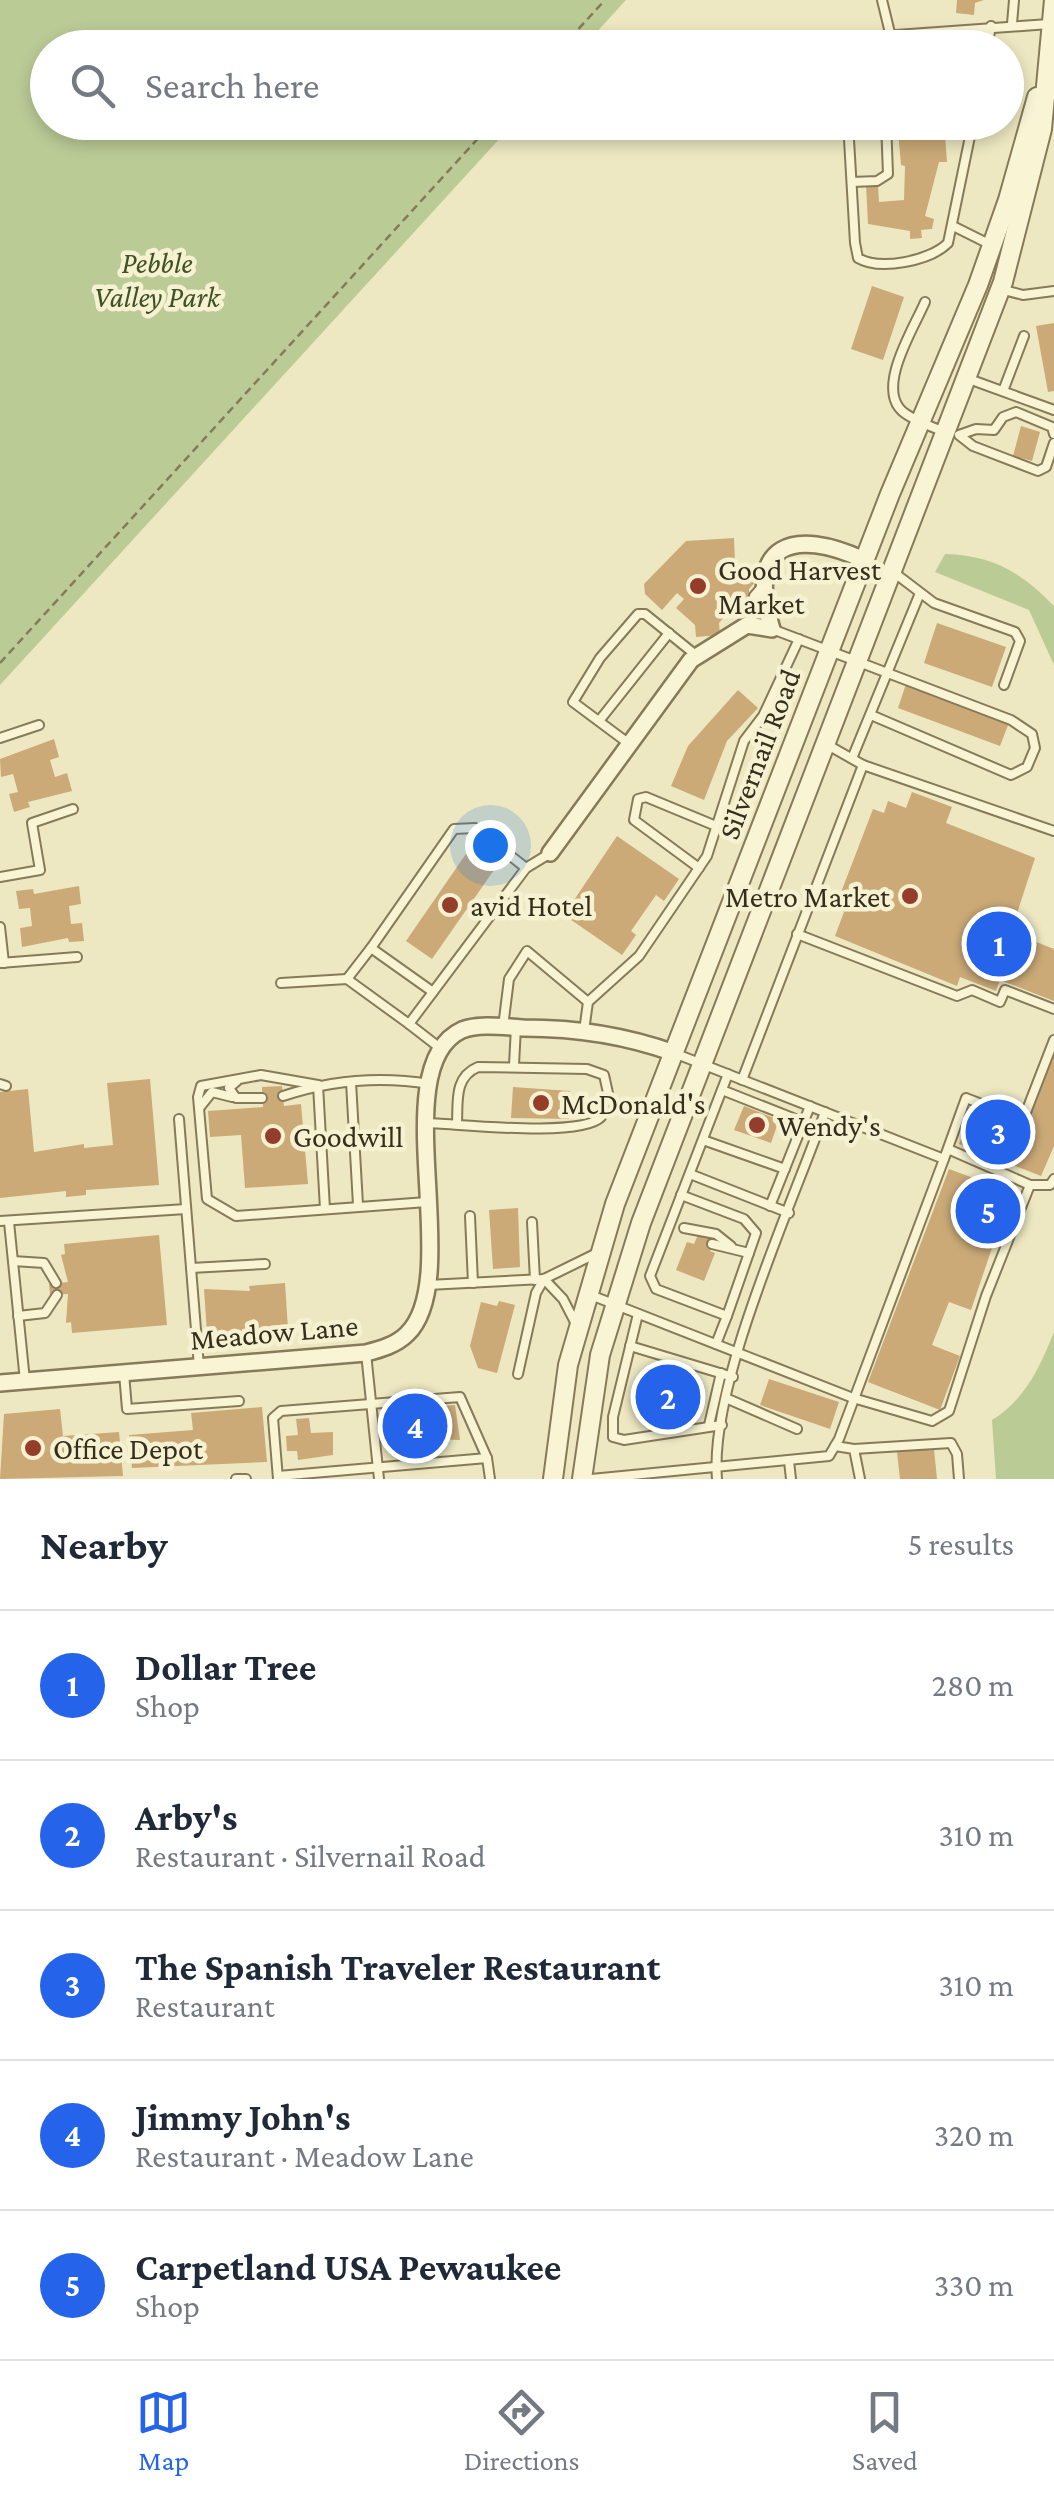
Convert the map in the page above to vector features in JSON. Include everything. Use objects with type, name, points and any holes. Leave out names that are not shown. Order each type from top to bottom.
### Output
[{"type":"street","name":"Silvernail Road","points":[[582,1479],[592,1397],[614,1304],[857,662],[952,434],[967,378],[1011,256],[1042,129],[1054,0]]},
{"type":"street","name":"Silvernail Road","points":[[1024,138],[1048,58]]},
{"type":"street","name":"Silvernail Road","points":[[553,1479],[560,1407],[600,1251],[828,652],[992,245],[1023,140]]},
{"type":"street","points":[[550,852],[697,656],[733,632],[752,626],[772,629],[761,588],[773,554],[806,541],[864,560]]},
{"type":"street","points":[[440,1048],[461,1031],[509,1028],[584,1031],[626,1038],[674,1053]]},
{"type":"street","name":"Meadow Lane","points":[[0,1383],[366,1353],[408,1333],[426,1303],[427,1122],[430,1084],[440,1048]]},
{"type":"lane","points":[[882,0],[890,30]]},
{"type":"lane","points":[[1012,24],[1014,0]]},
{"type":"lane","points":[[924,30],[1053,24]]},
{"type":"lane","points":[[990,30],[991,26]]},
{"type":"lane","points":[[849,140],[855,242],[858,258],[867,263],[938,254],[955,227],[971,140]]},
{"type":"lane","points":[[852,182],[877,182],[888,174],[887,140]]},
{"type":"lane","points":[[955,227],[1011,256]]},
{"type":"lane","points":[[1000,289],[1022,295],[1054,290]]},
{"type":"lane","points":[[925,302],[892,383],[894,400],[903,412],[973,446],[1038,471],[1046,467],[1054,443]]},
{"type":"lane","points":[[1004,391],[1024,336]]},
{"type":"lane","points":[[967,378],[1054,410]]},
{"type":"lane","points":[[952,434],[976,428],[994,430],[1003,417],[1016,412],[1052,426],[1054,434]]},
{"type":"lane","points":[[892,572],[934,603],[1015,632],[1020,641],[1004,685]]},
{"type":"lane","points":[[752,626],[754,596],[761,588]]},
{"type":"lane","points":[[854,756],[920,593]]},
{"type":"lane","points":[[628,743],[573,702],[600,658],[638,614],[646,614],[697,656]]},
{"type":"lane","points":[[772,629],[1027,730],[1036,742],[1028,766],[1010,774],[871,715]]},
{"type":"lane","points":[[599,721],[668,633]]},
{"type":"lane","points":[[584,1031],[588,1002],[639,956],[699,868],[744,741],[763,716],[799,639]]},
{"type":"lane","points":[[0,738],[38,725]]},
{"type":"lane","points":[[826,744],[854,756],[863,765],[1054,831]]},
{"type":"lane","points":[[742,1080],[863,765]]},
{"type":"lane","points":[[699,868],[642,830],[634,820],[634,809],[638,800],[646,797],[716,826]]},
{"type":"lane","points":[[0,877],[40,870],[32,824],[73,809]]},
{"type":"lane","points":[[347,978],[454,829],[475,828],[526,868]]},
{"type":"lane","points":[[409,1024],[526,868],[550,852]]},
{"type":"lane","points":[[0,927],[2,963],[76,957]]},
{"type":"lane","points":[[796,934],[958,996],[972,990],[1000,1002],[1005,990],[1054,1009]]},
{"type":"lane","points":[[371,948],[433,992]]},
{"type":"lane","points":[[514,1065],[509,979],[527,951],[588,1002]]},
{"type":"lane","points":[[280,983],[347,978],[440,1048]]},
{"type":"lane","points":[[591,1479],[684,1475],[716,1468],[825,1458],[835,1446],[966,1098],[1023,1120],[1054,1040]]},
{"type":"lane","points":[[674,1053],[1030,1185],[1050,1185],[1054,1179]]},
{"type":"lane","points":[[427,1122],[457,1124],[576,1128],[595,1123],[608,1093],[599,1072],[491,1064],[464,1074],[458,1088],[457,1124]]},
{"type":"lane","points":[[727,1316],[650,1283],[728,1074]]},
{"type":"lane","points":[[318,1084],[286,1077],[243,1078],[201,1086],[199,1108],[207,1199],[214,1207],[236,1216],[428,1202]]},
{"type":"lane","points":[[236,1098],[229,1088],[243,1078]]},
{"type":"lane","points":[[283,1096],[318,1084],[394,1078],[430,1084]]},
{"type":"lane","points":[[352,1082],[358,1205]]},
{"type":"lane","points":[[318,1084],[325,1209]]},
{"type":"lane","points":[[722,1090],[803,1122]]},
{"type":"lane","points":[[199,1108],[212,1092],[236,1098],[262,1098]]},
{"type":"lane","points":[[770,1206],[810,1106]]},
{"type":"lane","points":[[717,1479],[722,1425],[738,1352],[826,1112]]},
{"type":"lane","points":[[179,1120],[198,1366]]},
{"type":"lane","points":[[703,1140],[785,1169]]},
{"type":"lane","points":[[690,1174],[789,1213]]},
{"type":"lane","points":[[588,1294],[853,1398],[932,1421],[949,1411],[986,1296],[1030,1185]]},
{"type":"lane","points":[[681,1196],[754,1226],[756,1232],[716,1344]]},
{"type":"lane","points":[[25,1381],[4,1222],[186,1209]]},
{"type":"lane","points":[[470,1216],[473,1282]]},
{"type":"lane","points":[[518,1374],[540,1280],[532,1222]]},
{"type":"lane","points":[[670,1223],[716,1234],[731,1246]]},
{"type":"lane","points":[[684,1228],[696,1238]]},
{"type":"lane","points":[[712,1244],[749,1253]]},
{"type":"lane","points":[[428,1284],[540,1280],[600,1251]]},
{"type":"lane","points":[[12,1261],[44,1263],[56,1283]]},
{"type":"lane","points":[[191,1268],[265,1264]]},
{"type":"lane","points":[[540,1280],[563,1299],[578,1327]]},
{"type":"lane","points":[[18,1316],[45,1313],[57,1295]]},
{"type":"lane","points":[[638,1314],[613,1417],[614,1437],[624,1440],[722,1425]]},
{"type":"lane","points":[[630,1346],[733,1377]]},
{"type":"lane","points":[[366,1353],[378,1479]]},
{"type":"lane","points":[[124,1373],[127,1409],[239,1401]]},
{"type":"lane","points":[[709,1425],[721,1373]]},
{"type":"lane","points":[[487,1458],[278,1478],[274,1415],[290,1409],[460,1398],[487,1458],[490,1479]]},
{"type":"lane","points":[[728,1399],[797,1429]]},
{"type":"lane","points":[[835,1446],[854,1449],[951,1444],[957,1454],[960,1479]]},
{"type":"lane","points":[[854,1449],[860,1479]]},
{"type":"lane","points":[[789,1461],[790,1479]]},
{"type":"lane","points":[[236,1479],[246,1479]]},
{"type":"path","points":[[578,30],[605,0]]},
{"type":"path","points":[[0,663],[476,140]]},
{"type":"green space","name":"Pebble Valley Park","points":[[0,0],[626,0],[599,30],[30,30],[30,140],[498,140],[0,685]]},
{"type":"green space","points":[[945,554],[977,558],[1005,568],[1054,606],[1054,665],[1029,610],[935,572]]},
{"type":"green space","points":[[1054,1332],[1054,1479],[996,1479],[992,1420],[1022,1393]]},
{"type":"building","points":[[957,0],[984,0],[975,3],[974,15],[956,13]]},
{"type":"building","points":[[899,140],[945,140],[947,162],[939,162],[925,216],[934,219],[932,229],[921,230],[922,238],[910,239],[910,231],[868,224],[866,185],[878,185],[879,202],[904,200],[905,166],[901,165]]},
{"type":"building","points":[[872,286],[904,297],[883,360],[851,349]]},
{"type":"building","points":[[1054,323],[1054,391],[1048,392],[1036,326]]},
{"type":"building","points":[[1021,426],[1040,432],[1032,461],[1013,456]]},
{"type":"building","name":"Good Harvest Market","points":[[734,538],[735,562],[756,581],[749,589],[750,606],[733,607],[719,623],[720,635],[696,637],[695,625],[676,608],[684,599],[677,593],[662,610],[645,594],[644,584],[686,541]]},
{"type":"building","points":[[937,623],[1006,647],[992,687],[924,663]]},
{"type":"building","points":[[907,681],[1010,720],[1000,746],[898,708]]},
{"type":"building","points":[[738,690],[758,708],[727,741],[704,800],[671,786],[688,746]]},
{"type":"building","points":[[54,739],[59,757],[50,760],[55,777],[67,773],[72,791],[28,802],[30,807],[14,812],[9,794],[18,792],[13,774],[1,777],[0,759]]},
{"type":"building","points":[[912,792],[952,807],[946,823],[1035,858],[1011,932],[1054,949],[1054,1001],[1000,980],[996,991],[960,977],[957,986],[835,936],[844,912],[835,908],[873,809],[884,813],[888,801],[906,808]]},
{"type":"building","points":[[617,836],[679,879],[664,901],[656,895],[631,931],[636,935],[622,955],[564,915]]},
{"type":"building","name":"avid Hotel","points":[[468,851],[494,870],[432,959],[406,941]]},
{"type":"building","points":[[79,886],[81,904],[69,906],[71,924],[82,923],[84,941],[69,942],[68,938],[22,947],[20,928],[32,926],[30,908],[19,909],[16,891],[33,889],[34,894]]},
{"type":"building","points":[[1054,1054],[1054,1146],[1041,1176],[959,1144],[972,1110],[1024,1130]]},
{"type":"building","points":[[150,1079],[159,1185],[86,1190],[86,1195],[66,1197],[66,1191],[0,1198],[0,1092],[28,1089],[34,1152],[84,1144],[84,1148],[113,1145],[107,1083]]},
{"type":"building","name":"Goodwill","points":[[282,1086],[284,1106],[301,1104],[308,1184],[245,1188],[241,1135],[210,1137],[208,1111],[263,1107],[262,1087]]},
{"type":"building","name":"McDonald's","points":[[513,1087],[570,1091],[569,1119],[511,1118]]},
{"type":"building","name":"Wendy's","points":[[744,1106],[779,1120],[771,1143],[734,1130]]},
{"type":"building","points":[[949,1169],[1011,1192],[971,1310],[949,1302],[932,1345],[960,1356],[940,1410],[868,1382]]},
{"type":"building","points":[[518,1208],[520,1267],[493,1269],[489,1210]]},
{"type":"building","points":[[700,1230],[715,1237],[710,1251],[715,1253],[704,1281],[676,1270],[687,1242],[694,1244]]},
{"type":"building","points":[[159,1235],[167,1325],[72,1333],[71,1322],[66,1323],[68,1294],[50,1295],[49,1284],[68,1282],[61,1255],[65,1254],[64,1244]]},
{"type":"building","points":[[285,1283],[288,1329],[207,1333],[204,1289],[250,1291],[249,1286]]},
{"type":"building","points":[[499,1301],[515,1305],[497,1373],[478,1368],[470,1346],[481,1302],[497,1306]]},
{"type":"building","points":[[671,1377],[679,1379],[678,1388],[698,1392],[693,1413],[638,1402],[642,1379],[669,1385]]},
{"type":"building","points":[[769,1379],[839,1402],[830,1429],[760,1405]]},
{"type":"building","points":[[455,1405],[460,1440],[431,1439],[419,1445],[408,1439],[405,1446],[391,1448],[387,1430],[394,1410]]},
{"type":"building","points":[[262,1407],[267,1462],[132,1468],[129,1435],[193,1430],[191,1413]]},
{"type":"building","points":[[60,1409],[63,1436],[119,1432],[123,1476],[0,1479],[4,1414]]},
{"type":"building","points":[[309,1418],[311,1433],[333,1432],[333,1455],[298,1460],[297,1451],[287,1451],[286,1436],[298,1435],[296,1419]]},
{"type":"building","points":[[934,1449],[937,1479],[900,1479],[897,1452]]},
{"type":"place","name":"Good Harvest Market","points":[[698,586]]},
{"type":"place","name":"Metro Market","points":[[910,896]]},
{"type":"place","name":"avid Hotel","points":[[450,905]]},
{"type":"place","name":"Dollar Tree","points":[[999,944]]},
{"type":"place","name":"McDonald's","points":[[541,1103]]},
{"type":"place","name":"Wendy's","points":[[757,1125]]},
{"type":"place","name":"The Spanish Traveler Restaurant","points":[[998,1132]]},
{"type":"place","name":"Goodwill","points":[[273,1136]]},
{"type":"place","name":"Carpetland USA Pewaukee","points":[[988,1211]]},
{"type":"place","name":"Arby's","points":[[668,1397]]},
{"type":"place","name":"Jimmy John's","points":[[415,1426]]},
{"type":"place","name":"Office Depot","points":[[33,1448]]}]
